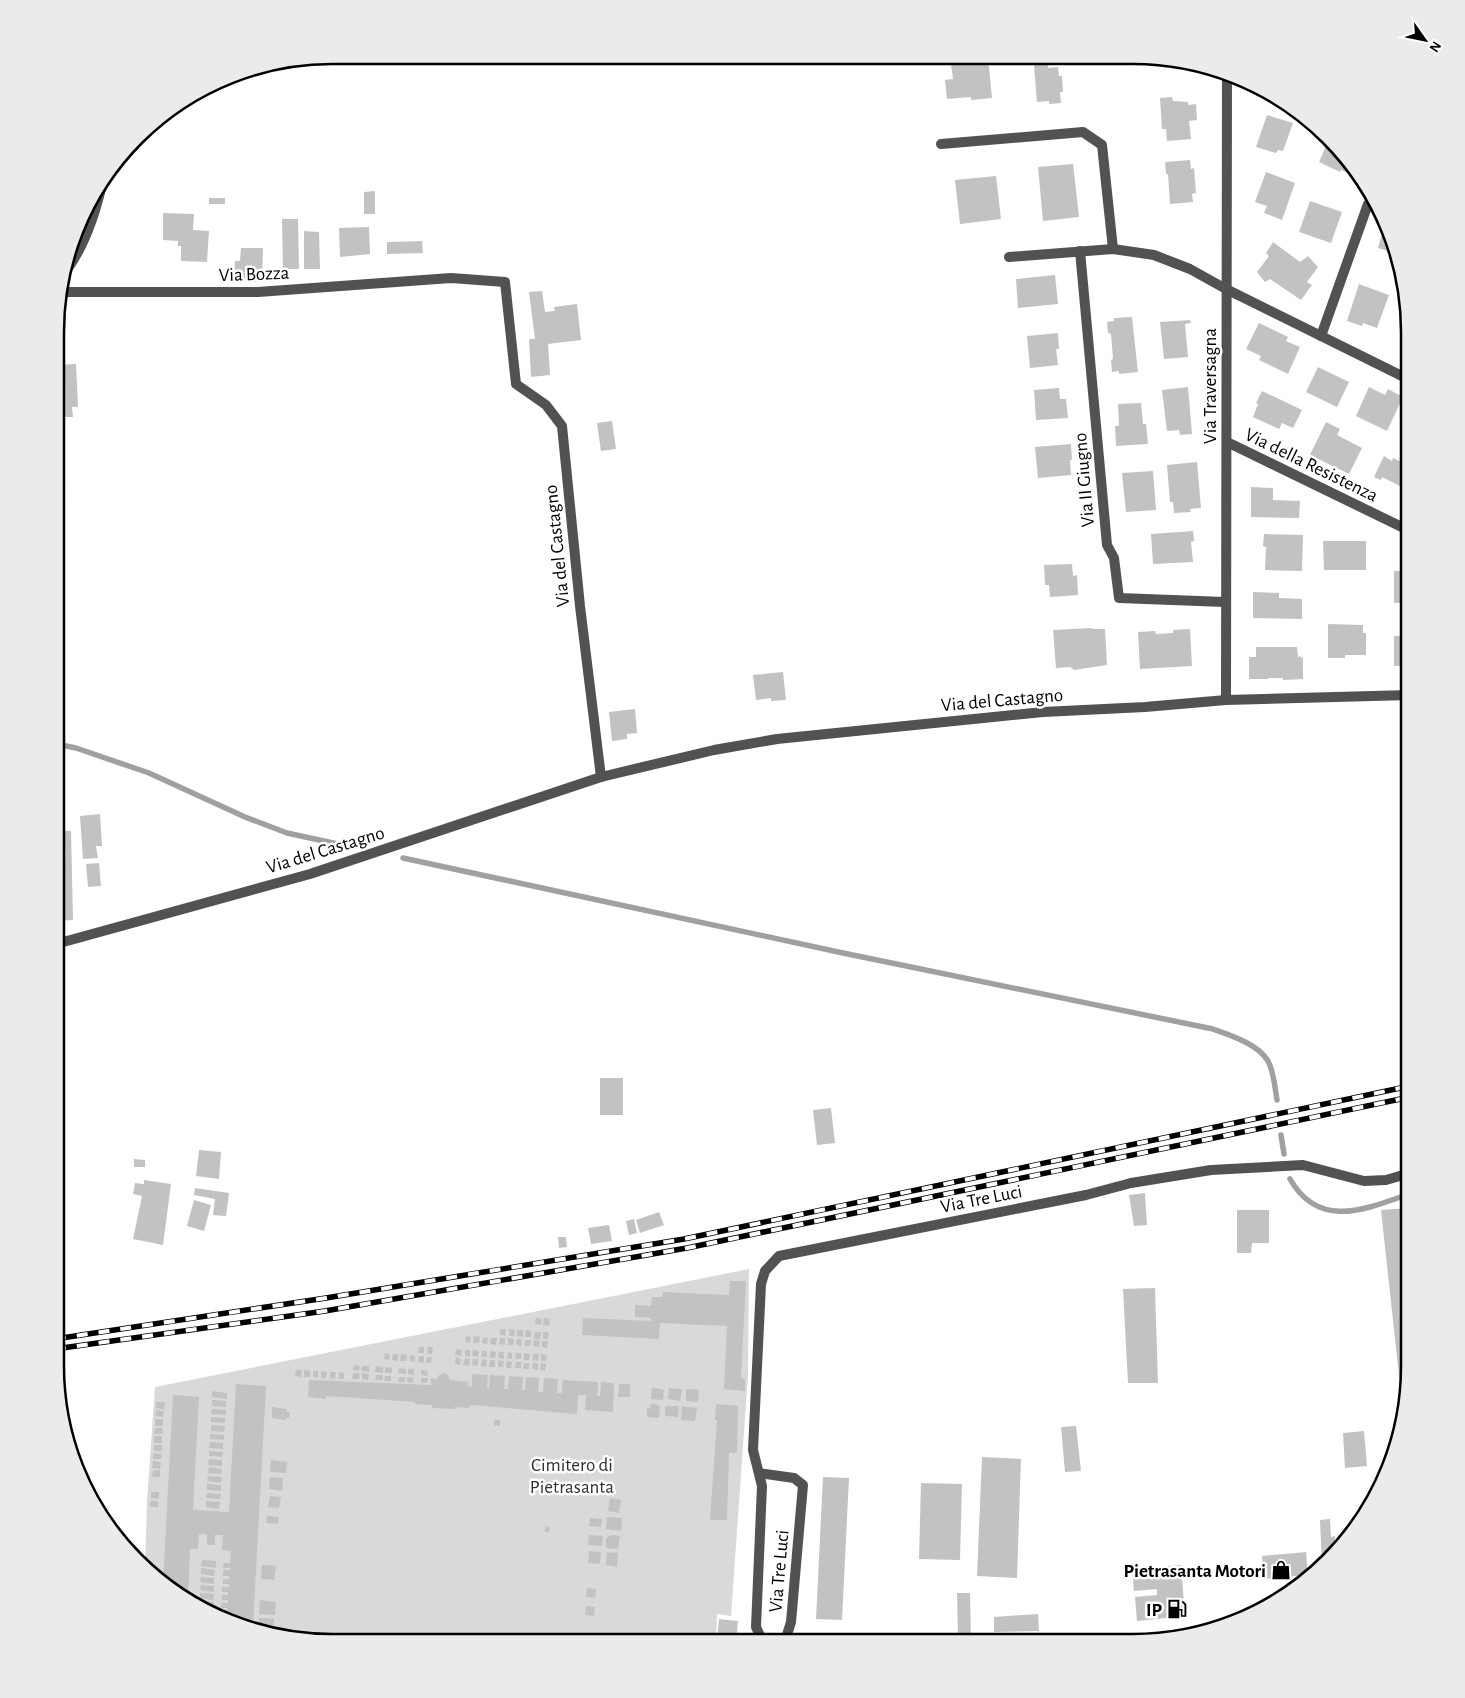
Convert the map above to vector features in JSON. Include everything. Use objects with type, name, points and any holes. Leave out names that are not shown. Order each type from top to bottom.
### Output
[{"type":"street","name":"Via Traversagna","points":[[1226,700],[1227,81]]},
{"type":"street","points":[[942,144],[1083,132],[1102,145],[1113,249]]},
{"type":"street","points":[[75,256],[93,219],[98,201]]},
{"type":"street","points":[[1321,336],[1368,204]]},
{"type":"street","points":[[1010,257],[1113,249],[1154,255],[1171,261],[1401,376]]},
{"type":"street","name":"Via II Giugno","points":[[1080,251],[1106,545],[1114,558],[1119,598],[1225,602]]},
{"type":"street","name":"Via Bozza","points":[[67,292],[258,292],[451,278],[505,282],[516,384],[546,405]]},
{"type":"street","name":"Via del Castagno","points":[[546,405],[562,426],[579,596],[601,777]]},
{"type":"street","name":"Via della Resistenza","points":[[1227,442],[1401,527]]},
{"type":"street","name":"Via del Castagno","points":[[64,942],[310,874],[601,777],[714,750],[777,739],[1043,712],[1145,707],[1226,700],[1401,695]]},
{"type":"street","name":"Via Tre Luci","points":[[759,1634],[756,1626],[762,1486],[754,1450],[761,1284],[765,1271],[779,1256],[1086,1195],[1131,1183],[1211,1170],[1303,1165],[1364,1181],[1386,1180],[1401,1176]]},
{"type":"street","name":"Via Tre Luci","points":[[759,1473],[794,1478],[803,1484],[792,1622],[788,1634]]},
{"type":"green space","name":"Cimitero di Pietrasanta","points":[[749,1269],[748,1375],[731,1616],[717,1614],[716,1634],[314,1634],[262,1625],[229,1614],[183,1589],[168,1579],[145,1559],[147,1502],[155,1387]]},
{"type":"building","points":[[951,64],[989,64],[992,98],[971,100],[971,97],[947,99],[945,80],[953,79]]},
{"type":"building","points":[[1048,64],[1048,68],[1058,67],[1059,76],[1062,76],[1063,92],[1060,92],[1061,103],[1037,102],[1034,65]]},
{"type":"building","points":[[1172,97],[1173,101],[1188,102],[1188,105],[1196,104],[1197,120],[1189,121],[1191,139],[1167,141],[1166,129],[1162,129],[1160,98]]},
{"type":"building","points":[[1267,115],[1293,123],[1283,151],[1278,150],[1276,153],[1256,147]]},
{"type":"building","points":[[1326,145],[1349,173],[1341,170],[1340,172],[1319,162]]},
{"type":"building","points":[[1190,160],[1191,169],[1194,168],[1196,193],[1192,194],[1193,202],[1170,204],[1168,174],[1166,174],[1165,162]]},
{"type":"building","points":[[1073,164],[1079,217],[1043,221],[1038,167]]},
{"type":"building","points":[[1266,172],[1295,183],[1282,220],[1264,213],[1267,206],[1255,202]]},
{"type":"building","points":[[996,176],[1001,219],[960,224],[955,180]]},
{"type":"building","points":[[375,191],[375,214],[364,214],[364,192]]},
{"type":"building","points":[[209,198],[225,198],[225,204],[209,204]]},
{"type":"building","points":[[1310,201],[1342,212],[1331,243],[1299,232]]},
{"type":"building","points":[[163,213],[194,214],[193,230],[209,231],[207,262],[181,261],[181,246],[178,246],[178,241],[163,240]]},
{"type":"building","points":[[282,219],[298,219],[299,269],[283,269]]},
{"type":"building","points":[[369,227],[370,254],[340,257],[339,228]]},
{"type":"building","points":[[304,231],[319,232],[320,269],[304,269]]},
{"type":"building","points":[[1382,233],[1389,251],[1378,248]]},
{"type":"building","points":[[422,241],[423,253],[387,254],[387,242]]},
{"type":"building","points":[[1273,242],[1300,262],[1308,256],[1318,267],[1307,282],[1312,285],[1301,300],[1270,279],[1265,282],[1257,272],[1269,256],[1266,253]]},
{"type":"building","points":[[241,248],[263,248],[262,282],[234,281],[235,261],[240,261]]},
{"type":"building","points":[[1055,275],[1058,304],[1018,308],[1016,279]]},
{"type":"building","points":[[1359,284],[1389,295],[1377,328],[1363,323],[1362,326],[1347,321]]},
{"type":"building","points":[[542,291],[545,312],[555,311],[554,307],[577,304],[581,340],[548,344],[550,375],[531,377],[529,339],[535,339],[529,292]]},
{"type":"building","points":[[1132,317],[1138,372],[1119,374],[1119,371],[1112,372],[1111,334],[1108,333],[1107,322],[1114,321],[1114,318]]},
{"type":"building","points":[[1190,320],[1191,323],[1185,324],[1188,357],[1164,359],[1160,322]]},
{"type":"building","points":[[1259,323],[1288,337],[1286,341],[1300,347],[1288,374],[1259,360],[1261,356],[1246,349]]},
{"type":"building","points":[[1058,333],[1059,349],[1056,349],[1058,365],[1030,368],[1027,336]]},
{"type":"building","points":[[76,364],[78,407],[72,407],[73,417],[64,417],[64,365]]},
{"type":"building","points":[[1318,367],[1349,382],[1337,407],[1306,392]]},
{"type":"building","points":[[1188,387],[1192,434],[1180,435],[1179,430],[1167,431],[1162,390]]},
{"type":"building","points":[[1369,387],[1385,395],[1388,389],[1401,396],[1401,401],[1387,431],[1356,416]]},
{"type":"building","points":[[1059,388],[1060,399],[1066,399],[1068,418],[1036,420],[1034,390]]},
{"type":"building","points":[[1262,391],[1302,410],[1293,428],[1282,423],[1279,429],[1253,417],[1258,404],[1256,403]]},
{"type":"building","points":[[1141,403],[1143,424],[1146,424],[1148,444],[1116,446],[1115,426],[1119,426],[1118,404]]},
{"type":"building","points":[[612,421],[616,449],[601,451],[597,423]]},
{"type":"building","points":[[1326,422],[1340,429],[1337,435],[1362,448],[1349,474],[1310,455]]},
{"type":"building","points":[[1071,444],[1071,475],[1038,478],[1035,447]]},
{"type":"building","points":[[1384,456],[1392,461],[1393,458],[1401,462],[1401,486],[1382,477],[1381,480],[1374,477]]},
{"type":"building","points":[[1197,462],[1201,508],[1190,509],[1191,512],[1174,513],[1173,502],[1170,502],[1167,465]]},
{"type":"building","points":[[1153,471],[1156,510],[1126,512],[1122,473]]},
{"type":"building","points":[[1251,487],[1273,488],[1273,500],[1300,501],[1299,518],[1251,517]]},
{"type":"building","points":[[1193,531],[1194,541],[1191,542],[1193,562],[1153,564],[1151,534]]},
{"type":"building","points":[[1264,534],[1303,535],[1302,571],[1265,570],[1266,547],[1263,546]]},
{"type":"building","points":[[1323,541],[1366,541],[1366,570],[1324,570]]},
{"type":"building","points":[[1072,564],[1073,576],[1077,575],[1078,595],[1050,597],[1049,585],[1045,585],[1044,565]]},
{"type":"building","points":[[1394,571],[1401,571],[1401,603],[1394,603]]},
{"type":"building","points":[[1253,592],[1279,593],[1279,598],[1302,599],[1302,619],[1253,618]]},
{"type":"building","points":[[1328,624],[1363,625],[1363,633],[1366,633],[1366,655],[1345,655],[1345,658],[1328,658]]},
{"type":"building","points":[[1105,629],[1107,665],[1074,670],[1070,667],[1056,668],[1053,630]]},
{"type":"building","points":[[1190,629],[1192,666],[1140,669],[1138,632],[1155,631],[1156,634]]},
{"type":"building","points":[[1394,636],[1401,636],[1401,666],[1394,666]]},
{"type":"building","points":[[1256,647],[1297,647],[1298,657],[1301,656],[1301,659],[1303,656],[1303,679],[1249,679],[1249,657],[1256,657]]},
{"type":"building","points":[[783,672],[786,700],[771,701],[771,698],[756,700],[753,675]]},
{"type":"building","points":[[635,709],[637,733],[627,734],[627,739],[612,741],[609,712]]},
{"type":"building","points":[[100,814],[102,846],[96,846],[98,858],[83,859],[80,816]]},
{"type":"building","points":[[64,831],[71,831],[73,920],[64,921]]},
{"type":"building","points":[[99,863],[101,886],[88,887],[86,864]]},
{"type":"building","points":[[600,1078],[623,1078],[623,1115],[600,1115]]},
{"type":"building","points":[[831,1108],[835,1143],[817,1145],[813,1110]]},
{"type":"building","points":[[199,1150],[221,1152],[219,1179],[196,1176]]},
{"type":"building","points":[[134,1159],[145,1160],[145,1167],[134,1167]]},
{"type":"building","points":[[144,1180],[171,1184],[163,1245],[133,1239],[142,1196],[133,1194],[135,1183],[144,1184]]},
{"type":"building","points":[[195,1188],[229,1193],[226,1216],[213,1215],[215,1199],[194,1195]]},
{"type":"building","points":[[1145,1193],[1147,1225],[1134,1226],[1129,1195]]},
{"type":"building","points":[[194,1200],[211,1205],[204,1231],[187,1226]]},
{"type":"building","points":[[1401,1209],[1400,1389],[1381,1210]]},
{"type":"building","points":[[1237,1210],[1269,1210],[1269,1243],[1252,1243],[1251,1253],[1237,1253]]},
{"type":"building","points":[[659,1212],[664,1225],[640,1233],[636,1220]]},
{"type":"building","points":[[634,1219],[637,1233],[629,1235],[626,1221]]},
{"type":"building","points":[[609,1225],[612,1241],[591,1244],[588,1228]]},
{"type":"building","points":[[558,1237],[566,1237],[567,1247],[559,1248]]},
{"type":"building","points":[[730,1281],[746,1281],[741,1378],[745,1379],[745,1391],[724,1389],[727,1326],[660,1323],[659,1339],[582,1335],[583,1318],[651,1321],[651,1318],[635,1317],[635,1305],[651,1306],[652,1297],[662,1297],[663,1292],[729,1295]]},
{"type":"building","points":[[1155,1288],[1158,1383],[1128,1383],[1123,1289]]},
{"type":"building","points":[[536,1318],[542,1319],[541,1325],[535,1324]]},
{"type":"building","points":[[544,1318],[550,1319],[549,1326],[543,1325]]},
{"type":"building","points":[[500,1329],[506,1329],[505,1336],[500,1335]]},
{"type":"building","points":[[509,1329],[515,1330],[514,1336],[509,1336]]},
{"type":"building","points":[[517,1330],[523,1330],[523,1337],[517,1336]]},
{"type":"building","points":[[526,1330],[531,1331],[531,1337],[525,1337]]},
{"type":"building","points":[[535,1332],[541,1332],[540,1339],[534,1339]]},
{"type":"building","points":[[543,1332],[549,1332],[548,1339],[543,1339]]},
{"type":"building","points":[[466,1336],[471,1337],[470,1343],[465,1342]]},
{"type":"building","points":[[474,1336],[480,1337],[479,1343],[473,1343]]},
{"type":"building","points":[[483,1337],[488,1338],[487,1344],[482,1343]]},
{"type":"building","points":[[491,1338],[497,1338],[496,1345],[490,1344]]},
{"type":"building","points":[[500,1338],[505,1338],[505,1345],[499,1344]]},
{"type":"building","points":[[508,1338],[514,1339],[513,1345],[508,1345]]},
{"type":"building","points":[[517,1339],[522,1339],[521,1346],[516,1345]]},
{"type":"building","points":[[525,1340],[531,1340],[530,1346],[525,1346]]},
{"type":"building","points":[[534,1340],[540,1341],[539,1347],[533,1346]]},
{"type":"building","points":[[542,1341],[548,1341],[547,1348],[542,1347]]},
{"type":"building","points":[[419,1347],[424,1347],[424,1353],[418,1353]]},
{"type":"building","points":[[428,1347],[433,1347],[432,1354],[427,1354]]},
{"type":"building","points":[[456,1349],[462,1350],[461,1356],[455,1355]]},
{"type":"building","points":[[465,1350],[470,1350],[470,1357],[465,1356]]},
{"type":"building","points":[[473,1350],[479,1351],[478,1357],[472,1356]]},
{"type":"building","points":[[482,1351],[487,1351],[487,1357],[481,1357]]},
{"type":"building","points":[[490,1351],[496,1352],[495,1358],[490,1358]]},
{"type":"building","points":[[499,1352],[504,1352],[504,1359],[498,1358]]},
{"type":"building","points":[[508,1352],[512,1353],[512,1359],[507,1358]]},
{"type":"building","points":[[385,1353],[390,1354],[389,1360],[384,1359]]},
{"type":"building","points":[[516,1353],[521,1353],[521,1359],[515,1359]]},
{"type":"building","points":[[524,1353],[530,1354],[529,1360],[524,1360]]},
{"type":"building","points":[[393,1354],[398,1354],[398,1361],[392,1360]]},
{"type":"building","points":[[401,1354],[407,1355],[406,1361],[400,1361]]},
{"type":"building","points":[[533,1354],[539,1354],[538,1361],[533,1360]]},
{"type":"building","points":[[541,1354],[547,1355],[546,1361],[541,1361]]},
{"type":"building","points":[[410,1355],[415,1356],[415,1362],[410,1361]]},
{"type":"building","points":[[419,1356],[424,1356],[424,1363],[418,1362]]},
{"type":"building","points":[[427,1357],[432,1357],[431,1363],[426,1363]]},
{"type":"building","points":[[456,1357],[461,1359],[460,1365],[455,1364]]},
{"type":"building","points":[[465,1358],[470,1359],[469,1366],[463,1365]]},
{"type":"building","points":[[473,1359],[478,1359],[478,1366],[472,1365]]},
{"type":"building","points":[[482,1359],[487,1360],[486,1367],[481,1366]]},
{"type":"building","points":[[490,1360],[495,1360],[495,1367],[489,1367]]},
{"type":"building","points":[[498,1360],[504,1361],[503,1367],[498,1367]]},
{"type":"building","points":[[507,1361],[512,1362],[511,1368],[506,1368]]},
{"type":"building","points":[[516,1362],[521,1362],[521,1368],[515,1368]]},
{"type":"building","points":[[524,1363],[529,1363],[529,1369],[523,1369]]},
{"type":"building","points":[[533,1363],[538,1363],[538,1370],[532,1369]]},
{"type":"building","points":[[541,1363],[546,1364],[545,1371],[540,1370]]},
{"type":"building","points":[[354,1365],[360,1366],[359,1371],[353,1370]]},
{"type":"building","points":[[362,1366],[369,1366],[369,1372],[361,1371]]},
{"type":"building","points":[[376,1366],[383,1367],[383,1373],[375,1372]]},
{"type":"building","points":[[385,1367],[392,1368],[392,1373],[385,1373]]},
{"type":"building","points":[[399,1368],[406,1369],[406,1374],[398,1373]]},
{"type":"building","points":[[408,1369],[414,1369],[414,1375],[408,1374]]},
{"type":"building","points":[[296,1370],[302,1370],[301,1377],[295,1376]]},
{"type":"building","points":[[304,1370],[310,1371],[310,1377],[304,1377]]},
{"type":"building","points":[[421,1370],[428,1371],[427,1376],[421,1375]]},
{"type":"building","points":[[313,1371],[318,1371],[318,1378],[313,1377]]},
{"type":"building","points":[[321,1371],[327,1372],[326,1378],[321,1378]]},
{"type":"building","points":[[330,1372],[336,1372],[335,1379],[330,1378]]},
{"type":"building","points":[[339,1372],[344,1373],[344,1379],[339,1379]]},
{"type":"building","points":[[353,1373],[360,1373],[359,1379],[352,1379]]},
{"type":"building","points":[[362,1373],[369,1374],[368,1380],[362,1379]]},
{"type":"building","points":[[444,1373],[448,1375],[450,1380],[468,1382],[467,1386],[472,1387],[472,1374],[488,1375],[487,1388],[489,1388],[490,1375],[505,1376],[504,1389],[508,1389],[509,1376],[523,1377],[522,1390],[525,1390],[526,1377],[539,1378],[538,1392],[543,1392],[544,1378],[558,1379],[557,1393],[562,1393],[563,1380],[598,1382],[597,1396],[600,1396],[601,1382],[614,1383],[613,1412],[585,1410],[586,1395],[578,1395],[577,1414],[470,1405],[469,1408],[432,1408],[432,1405],[415,1404],[415,1402],[326,1396],[326,1399],[308,1397],[309,1380],[431,1385],[431,1378],[437,1379],[439,1375]]},
{"type":"building","points":[[376,1375],[383,1375],[383,1380],[375,1380]]},
{"type":"building","points":[[385,1376],[391,1376],[391,1381],[384,1381]]},
{"type":"building","points":[[399,1377],[405,1377],[405,1382],[398,1382]]},
{"type":"building","points":[[407,1377],[414,1378],[413,1383],[407,1382]]},
{"type":"building","points":[[421,1378],[428,1378],[427,1383],[421,1383]]},
{"type":"building","points":[[236,1384],[266,1386],[253,1622],[221,1610],[227,1610],[228,1608],[221,1608],[222,1603],[228,1603],[228,1600],[222,1600],[222,1595],[228,1595],[228,1592],[222,1592],[222,1587],[229,1587],[229,1584],[223,1584],[223,1579],[229,1579],[229,1576],[223,1576],[223,1570],[230,1570],[230,1568],[223,1568],[224,1563],[230,1563],[231,1551],[222,1550],[223,1535],[215,1535],[215,1545],[207,1545],[207,1534],[199,1534],[198,1549],[190,1549],[188,1592],[163,1575],[173,1395],[199,1397],[193,1510],[229,1512]]},
{"type":"building","points":[[619,1384],[630,1384],[630,1397],[618,1397]]},
{"type":"building","points":[[652,1387],[664,1390],[663,1400],[651,1399]]},
{"type":"building","points":[[669,1388],[682,1389],[680,1401],[668,1399]]},
{"type":"building","points":[[686,1389],[699,1390],[698,1402],[686,1401]]},
{"type":"building","points":[[212,1391],[227,1393],[227,1399],[212,1397]]},
{"type":"building","points":[[212,1400],[226,1401],[226,1407],[212,1406]]},
{"type":"building","points":[[156,1402],[165,1402],[164,1409],[156,1408]]},
{"type":"building","points":[[653,1403],[660,1406],[659,1418],[647,1417],[647,1408],[650,1409],[650,1405]]},
{"type":"building","points":[[716,1404],[738,1406],[737,1453],[729,1453],[727,1520],[710,1520],[717,1420],[715,1420]]},
{"type":"building","points":[[665,1406],[679,1406],[678,1417],[665,1416]]},
{"type":"building","points":[[682,1406],[697,1408],[695,1421],[681,1420]]},
{"type":"building","points":[[272,1407],[287,1409],[286,1412],[290,1412],[289,1418],[286,1418],[286,1420],[272,1418]]},
{"type":"building","points":[[212,1409],[226,1410],[226,1415],[211,1414]]},
{"type":"building","points":[[156,1410],[164,1411],[163,1417],[155,1416]]},
{"type":"building","points":[[211,1417],[225,1418],[225,1423],[211,1422]]},
{"type":"building","points":[[155,1419],[163,1419],[163,1426],[155,1426]]},
{"type":"building","points":[[494,1420],[500,1420],[500,1426],[494,1425]]},
{"type":"building","points":[[211,1425],[225,1426],[224,1432],[211,1431]]},
{"type":"building","points":[[1076,1426],[1081,1471],[1065,1472],[1061,1427]]},
{"type":"building","points":[[155,1428],[162,1428],[163,1434],[154,1434]]},
{"type":"building","points":[[1364,1431],[1367,1466],[1345,1468],[1343,1433]]},
{"type":"building","points":[[210,1434],[224,1435],[224,1440],[210,1439]]},
{"type":"building","points":[[154,1436],[162,1436],[162,1443],[154,1443]]},
{"type":"building","points":[[210,1442],[223,1443],[223,1449],[209,1448]]},
{"type":"building","points":[[154,1445],[162,1445],[162,1451],[154,1451]]},
{"type":"building","points":[[209,1451],[223,1452],[222,1457],[209,1456]]},
{"type":"building","points":[[153,1453],[161,1454],[162,1459],[153,1459]]},
{"type":"building","points":[[982,1457],[1021,1459],[1017,1578],[977,1576]]},
{"type":"building","points":[[209,1459],[222,1460],[222,1466],[208,1465]]},
{"type":"building","points":[[271,1460],[287,1462],[286,1473],[270,1472]]},
{"type":"building","points":[[575,1460],[580,1460],[580,1465],[575,1465]]},
{"type":"building","points":[[153,1461],[161,1462],[160,1469],[152,1468]]},
{"type":"building","points":[[209,1467],[222,1469],[221,1474],[208,1473]]},
{"type":"building","points":[[153,1470],[160,1470],[160,1477],[152,1477]]},
{"type":"building","points":[[208,1476],[222,1477],[221,1483],[207,1481]]},
{"type":"building","points":[[270,1477],[283,1478],[282,1491],[269,1489]]},
{"type":"building","points":[[823,1477],[849,1478],[842,1620],[816,1619]]},
{"type":"building","points":[[921,1483],[962,1484],[960,1560],[919,1559]]},
{"type":"building","points":[[207,1484],[221,1485],[221,1491],[207,1490]]},
{"type":"building","points":[[151,1492],[159,1492],[159,1499],[151,1498]]},
{"type":"building","points":[[207,1493],[221,1494],[220,1499],[206,1498]]},
{"type":"building","points":[[270,1496],[281,1497],[279,1508],[268,1507]]},
{"type":"building","points":[[610,1498],[621,1500],[619,1513],[608,1511]]},
{"type":"building","points":[[150,1501],[158,1501],[158,1507],[150,1507]]},
{"type":"building","points":[[206,1501],[220,1502],[219,1509],[206,1507]]},
{"type":"building","points":[[267,1516],[279,1517],[278,1524],[266,1523]]},
{"type":"building","points":[[607,1517],[622,1518],[621,1531],[606,1529]]},
{"type":"building","points":[[590,1518],[602,1519],[601,1527],[589,1526]]},
{"type":"building","points":[[1330,1519],[1331,1537],[1335,1536],[1335,1543],[1322,1557],[1320,1520]]},
{"type":"building","points":[[545,1526],[550,1527],[549,1532],[545,1532]]},
{"type":"building","points":[[589,1535],[603,1536],[602,1546],[588,1545]]},
{"type":"building","points":[[611,1535],[620,1536],[618,1549],[606,1548],[606,1539]]},
{"type":"building","points":[[589,1551],[601,1552],[600,1564],[588,1563]]},
{"type":"building","points":[[607,1552],[618,1553],[617,1567],[606,1565]]},
{"type":"building","points":[[1306,1552],[1308,1570],[1301,1576],[1264,1579],[1262,1556]]},
{"type":"building","points":[[202,1560],[216,1561],[216,1568],[201,1566]]},
{"type":"building","points":[[262,1565],[276,1566],[274,1580],[261,1579]]},
{"type":"building","points":[[1181,1565],[1185,1616],[1137,1621],[1135,1597],[1157,1595],[1157,1589],[1134,1591],[1132,1569]]},
{"type":"building","points":[[201,1568],[215,1570],[214,1576],[201,1574]]},
{"type":"building","points":[[201,1577],[214,1578],[214,1584],[200,1582]]},
{"type":"building","points":[[201,1585],[214,1586],[214,1592],[200,1590]]},
{"type":"building","points":[[587,1588],[596,1589],[595,1598],[586,1597]]},
{"type":"building","points":[[200,1593],[214,1594],[213,1600],[200,1598]]},
{"type":"building","points":[[957,1593],[970,1593],[971,1634],[958,1634]]},
{"type":"building","points":[[260,1600],[276,1602],[275,1615],[259,1614]]},
{"type":"building","points":[[203,1601],[214,1602],[213,1607]]},
{"type":"building","points":[[586,1606],[595,1607],[594,1616],[585,1615]]},
{"type":"building","points":[[1038,1614],[1039,1631],[994,1632],[994,1617]]},
{"type":"building","points":[[259,1618],[274,1619],[273,1628],[259,1624]]},
{"type":"building","points":[[719,1619],[738,1621],[737,1634],[718,1634]]},
{"type":"waterway","points":[[64,746],[149,773],[245,817],[287,833],[347,846]]},
{"type":"waterway","points":[[403,858],[843,953],[1213,1029],[1251,1045],[1263,1055],[1272,1070],[1277,1100]]},
{"type":"waterway","points":[[1281,1135],[1284,1154]]},
{"type":"waterway","points":[[1290,1179],[1302,1195],[1315,1205],[1329,1210],[1360,1209],[1401,1197]]},
{"type":"railway","points":[[64,1338],[326,1298],[684,1239],[1401,1088]]},
{"type":"railway","points":[[64,1348],[325,1311],[687,1248],[1401,1099]]},
{"type":"place","name":"Pietrasanta Motori","points":[[1281,1570]]},
{"type":"place","name":"IP","points":[[1177,1609]]}]
